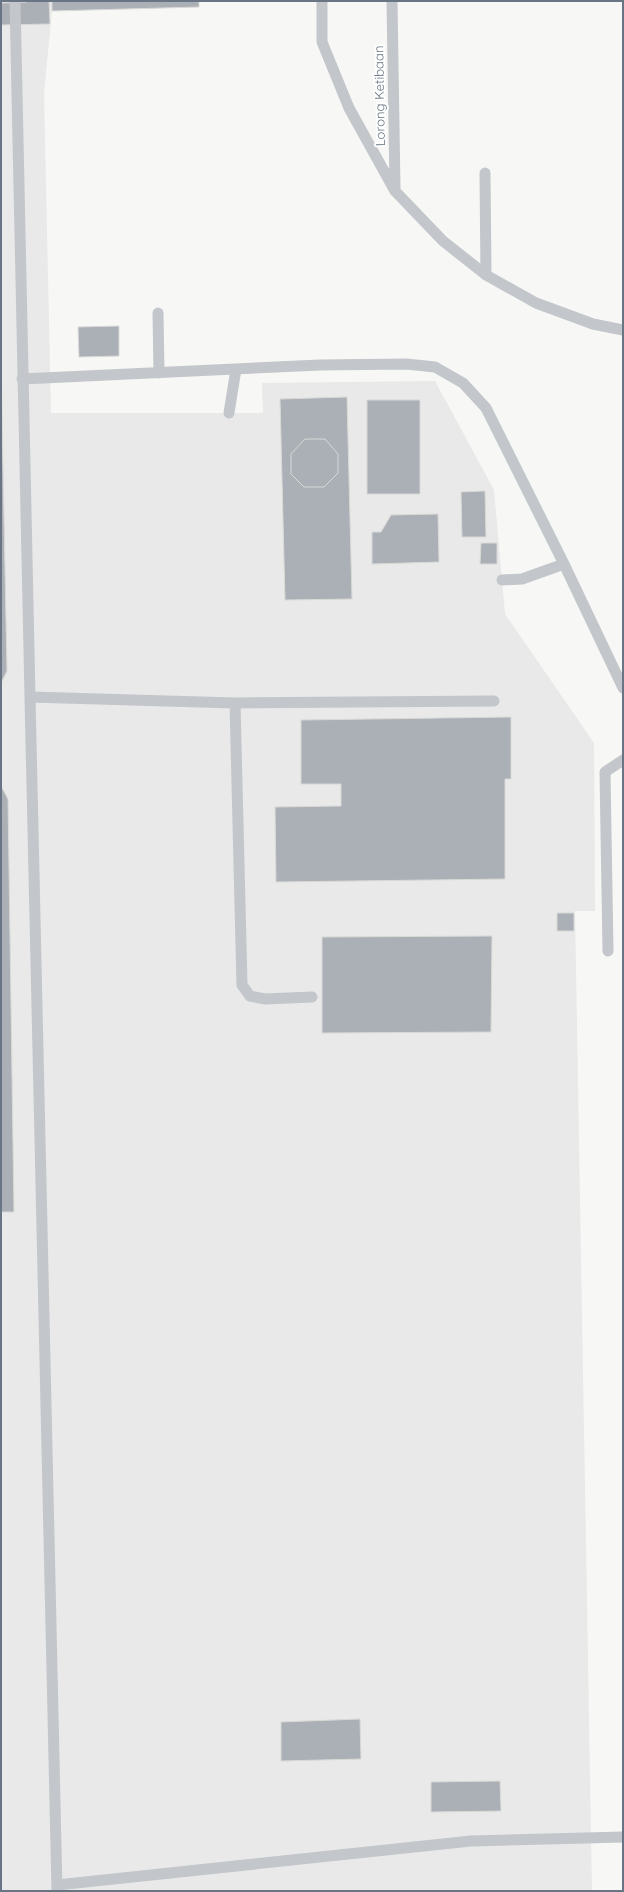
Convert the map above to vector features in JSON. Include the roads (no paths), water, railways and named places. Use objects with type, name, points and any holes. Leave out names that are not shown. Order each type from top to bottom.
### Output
[{"type":"lane","points":[[15,1],[22,379],[57,1888],[471,1841],[623,1837]]},
{"type":"lane","points":[[322,1],[322,42],[349,108],[395,191],[443,241],[486,275],[536,303],[593,324],[623,330]]},
{"type":"lane","name":"Lorong Ketibaan","points":[[392,1],[395,191]]},
{"type":"lane","points":[[485,173],[486,275]]},
{"type":"lane","points":[[158,313],[159,373]]},
{"type":"lane","points":[[22,379],[320,365],[406,364],[435,367],[463,383],[486,408],[564,564],[623,688]]},
{"type":"lane","points":[[229,413],[236,369]]},
{"type":"lane","points":[[502,580],[522,579],[564,564]]},
{"type":"lane","points":[[30,696],[235,703],[494,701]]},
{"type":"lane","points":[[235,703],[242,985],[250,996],[265,999],[312,998]]},
{"type":"lane","points":[[608,951],[605,772],[623,760]]}]
